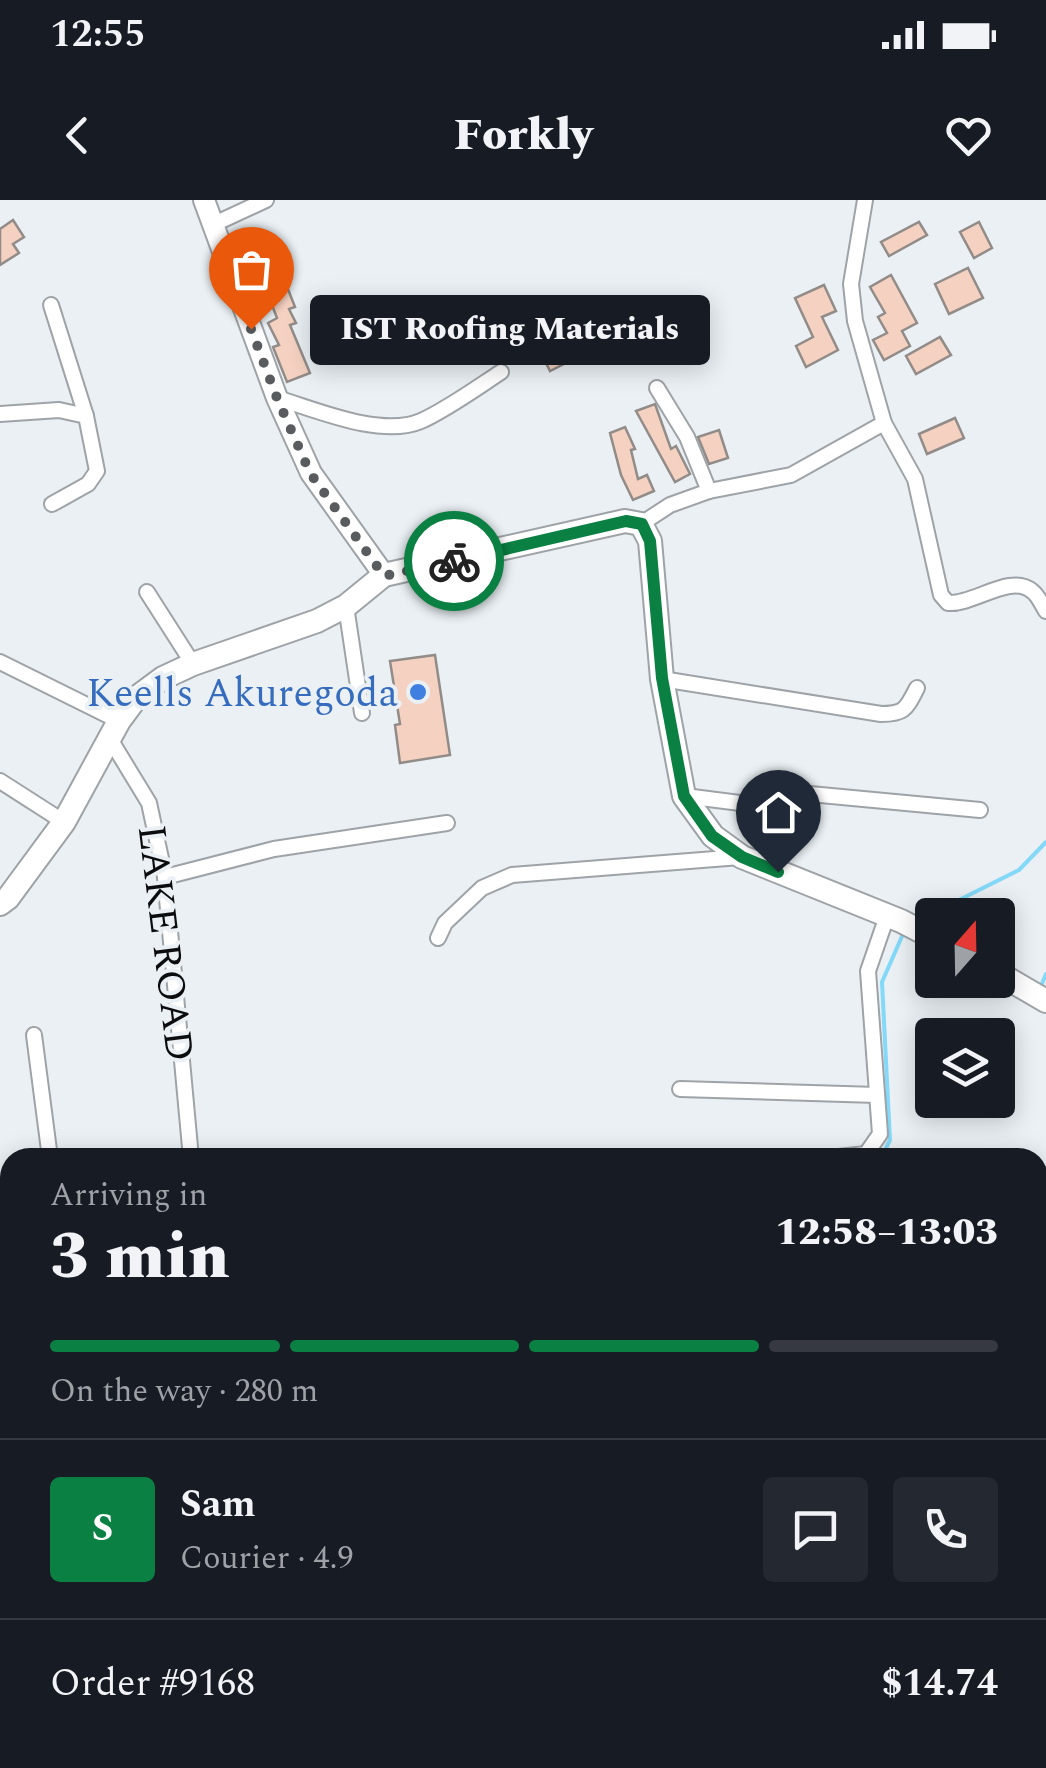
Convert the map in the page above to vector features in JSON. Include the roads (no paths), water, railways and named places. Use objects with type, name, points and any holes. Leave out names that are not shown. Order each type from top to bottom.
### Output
[{"type":"main road","points":[[0,904],[64,822],[136,698],[163,678],[317,621],[346,606],[384,576],[626,521],[642,524],[650,541],[662,678],[684,796],[712,836],[742,857],[915,928]]},
{"type":"main road","points":[[1015,983],[1046,1001]]},
{"type":"street","points":[[204,200],[277,398],[310,473],[384,576]]},
{"type":"street","points":[[212,225],[266,200]]},
{"type":"street","points":[[865,200],[852,284],[855,321],[884,424],[915,479],[941,595],[948,603],[961,604],[1003,586],[1020,586],[1032,591],[1046,611]]},
{"type":"street","points":[[50,306],[86,416],[96,471],[88,484],[52,504]]},
{"type":"street","points":[[277,398],[366,424],[392,426],[419,422],[501,372]]},
{"type":"street","points":[[658,388],[687,437],[710,491]]},
{"type":"street","points":[[0,414],[59,410],[86,416]]},
{"type":"street","points":[[642,524],[670,505],[710,491],[791,474],[884,424]]},
{"type":"street","points":[[147,592],[193,664]]},
{"type":"street","points":[[346,606],[362,713]]},
{"type":"street","points":[[0,662],[115,730]]},
{"type":"street","points":[[662,678],[880,714],[898,714],[906,709],[917,688]]},
{"type":"street","name":"LAKE ROAD","points":[[115,730],[150,803],[165,877],[190,1148]]},
{"type":"street","points":[[0,781],[64,822]]},
{"type":"street","points":[[684,796],[764,806],[810,794],[980,810]]},
{"type":"street","points":[[165,877],[274,849],[446,824]]},
{"type":"street","points":[[438,938],[445,924],[482,888],[512,874],[742,857]]},
{"type":"street","points":[[870,1148],[880,1134],[868,972],[894,918]]},
{"type":"street","points":[[34,1035],[49,1148]]},
{"type":"street","points":[[680,1090],[877,1094]]},
{"type":"waterway","points":[[963,898],[1019,870],[1046,842]]},
{"type":"waterway","points":[[886,1148],[890,1140],[882,982],[903,934]]},
{"type":"waterway","points":[[1041,986],[1046,974]]},
{"type":"place","name":"IST Roofing Materials","points":[[251,329]]},
{"type":"place","name":"Keells Akuregoda","points":[[418,692]]}]
